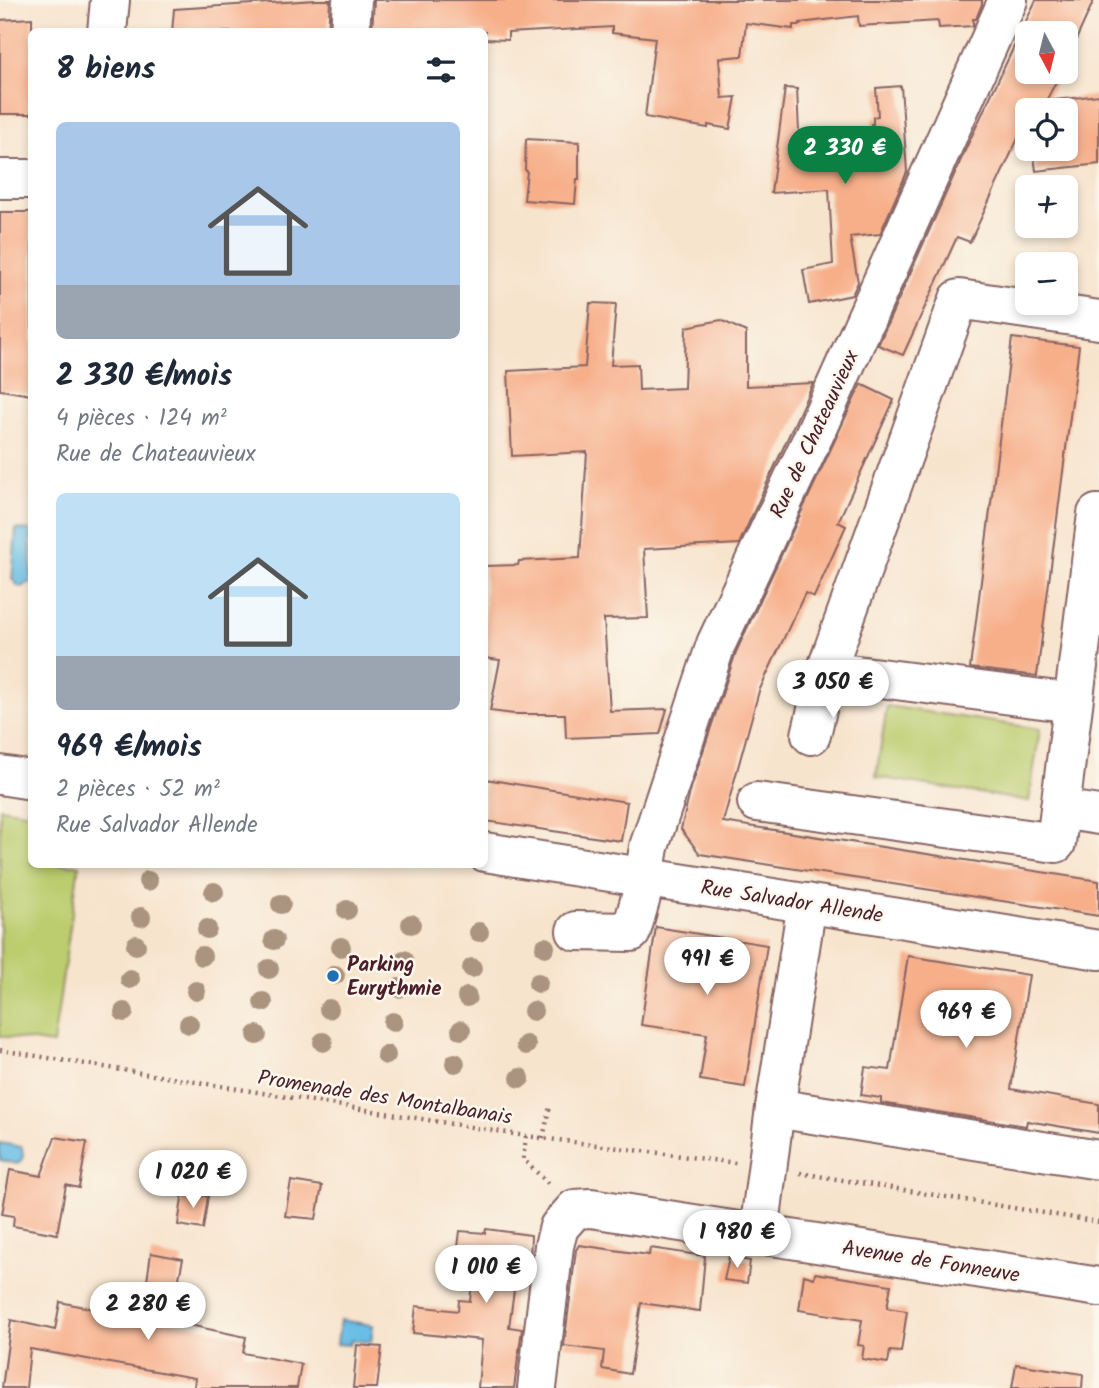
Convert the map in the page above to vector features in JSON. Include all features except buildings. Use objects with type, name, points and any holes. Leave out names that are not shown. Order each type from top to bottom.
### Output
[{"type":"street","points":[[107,28],[110,0]]},
{"type":"street","points":[[350,28],[352,0]]},
{"type":"street","name":"Rue de Chateauvieux","points":[[576,931],[631,932],[641,897],[642,877],[649,847],[716,644],[814,435],[1009,0]]},
{"type":"street","points":[[0,179],[28,180]]},
{"type":"street","points":[[811,735],[826,671],[959,299],[1099,320]]},
{"type":"street","points":[[757,802],[1056,844],[1098,509]]},
{"type":"street","points":[[826,671],[1073,702]]},
{"type":"street","points":[[0,775],[28,779]]},
{"type":"street","points":[[1060,809],[1099,815]]},
{"type":"street","name":"Rue Salvador Allende","points":[[488,852],[1099,950]]},
{"type":"street","points":[[759,1233],[775,1108],[807,904]]},
{"type":"street","points":[[775,1108],[1099,1160]]},
{"type":"street","name":"Avenue de Fonneuve","points":[[575,1209],[591,1208],[759,1233],[1099,1287]]},
{"type":"street","points":[[537,1388],[554,1245],[559,1227],[575,1209]]},
{"type":"path","name":"Promenade des Montalbanais","points":[[0,1050],[526,1136],[767,1167],[1099,1222]]},
{"type":"path","points":[[543,1138],[550,1106]]},
{"type":"path","points":[[526,1136],[523,1159],[575,1209]]},
{"type":"green space","points":[[887,706],[1040,729],[1029,801],[876,777]]},
{"type":"green space","points":[[0,808],[28,813],[28,868],[79,868],[53,1044],[0,1036]]},
{"type":"water","points":[[16,529],[28,530],[28,584],[21,587],[12,580]]},
{"type":"water","points":[[0,1143],[22,1147],[23,1158],[17,1164],[0,1160]]},
{"type":"water","points":[[340,1320],[373,1325],[371,1342],[351,1340],[350,1345],[337,1344]]},
{"type":"place","name":"Parking Eurythmie","points":[[333,976]]}]
